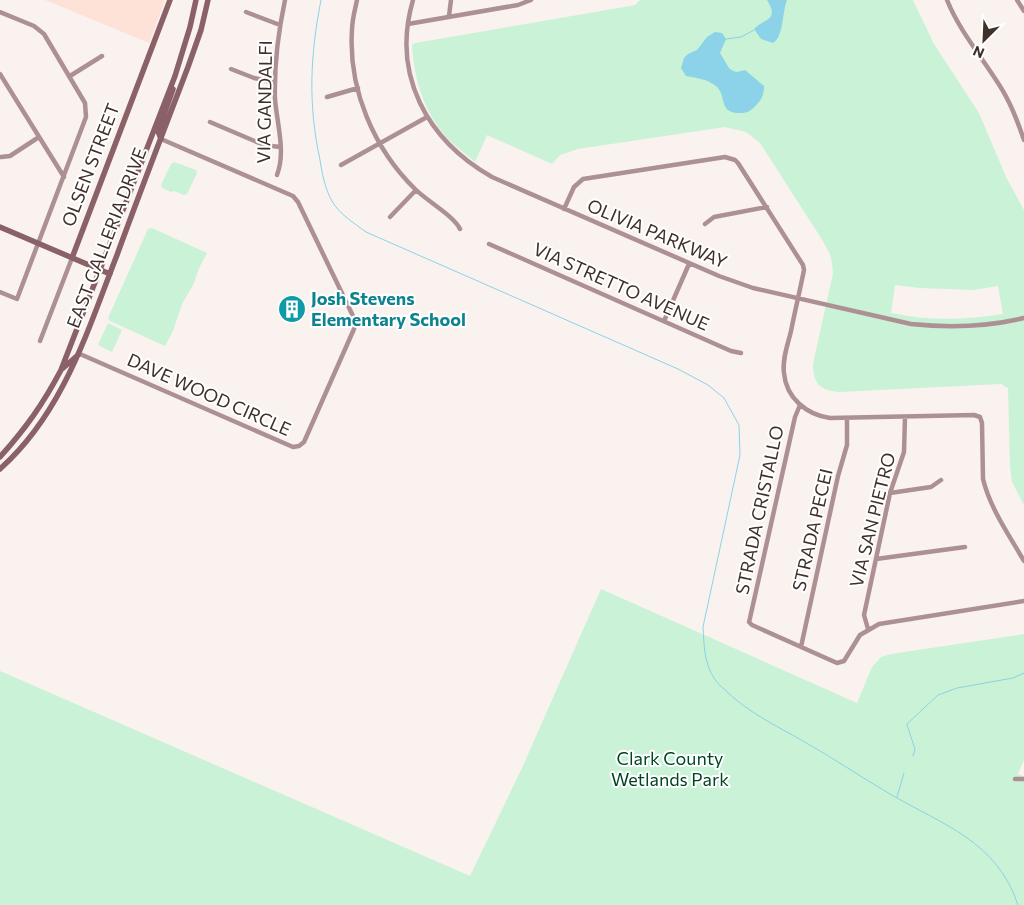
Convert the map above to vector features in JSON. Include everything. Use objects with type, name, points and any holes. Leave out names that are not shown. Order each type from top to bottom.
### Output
[{"type":"main road","name":"OLSEN STREET","points":[[72,258],[170,0]]},
{"type":"main road","name":"EAST GALLERIA DRIVE","points":[[0,457],[23,431],[44,402],[61,370],[174,76],[190,27],[196,0]]},
{"type":"main road","name":"EAST GALLERIA DRIVE","points":[[0,469],[26,443],[46,416],[62,390],[80,354],[188,67],[201,30],[208,0]]},
{"type":"main road","points":[[161,139],[158,131],[175,84],[174,76]]},
{"type":"main road","points":[[0,227],[110,274]]},
{"type":"main road","points":[[61,370],[80,354]]},
{"type":"street","name":"VIA GANDALFI","points":[[277,175],[280,167],[280,148],[275,59],[285,0]]},
{"type":"street","points":[[356,0],[352,31],[354,67],[358,88],[370,126],[399,172],[429,202],[457,223],[460,229]]},
{"type":"street","name":"OLIVIA PARKWAY","points":[[413,0],[408,24],[407,47],[410,72],[418,99],[427,117],[448,145],[479,170],[564,209],[740,284],[890,320],[933,327],[994,324],[1024,318]]},
{"type":"street","points":[[449,16],[451,0]]},
{"type":"street","points":[[408,24],[518,5],[531,0]]},
{"type":"street","points":[[947,0],[963,31],[1013,108],[1024,140]]},
{"type":"street","points":[[1017,0],[1024,11]]},
{"type":"street","points":[[0,12],[34,26],[44,34],[86,103],[87,110],[64,177],[17,299],[0,292]]},
{"type":"street","points":[[246,12],[280,25]]},
{"type":"street","points":[[70,76],[102,56]]},
{"type":"street","points":[[231,69],[254,78],[275,83]]},
{"type":"street","points":[[0,74],[64,177]]},
{"type":"street","points":[[327,97],[358,88]]},
{"type":"street","points":[[341,165],[427,117]]},
{"type":"street","points":[[210,122],[264,145],[280,148]]},
{"type":"street","points":[[1,156],[10,156],[39,137]]},
{"type":"street","name":"DAVE WOOD CIRCLE","points":[[80,354],[292,447],[299,446],[304,442],[354,329],[353,316],[298,202],[293,196],[161,139]]},
{"type":"street","points":[[564,209],[574,187],[583,179],[725,156],[738,163],[802,262],[804,270],[785,357],[784,373],[790,391],[800,405],[822,417],[974,415],[980,417],[982,423],[984,486],[990,501],[1024,561]]},
{"type":"street","points":[[390,217],[416,190]]},
{"type":"street","points":[[705,224],[714,216],[767,207]]},
{"type":"street","name":"VIA STRETTO AVENUE","points":[[490,244],[731,351],[741,353]]},
{"type":"street","name":"OLSEN STREET","points":[[40,341],[72,258]]},
{"type":"street","points":[[664,321],[690,264]]},
{"type":"street","name":"STRADA CRISTALLO","points":[[800,405],[795,417],[749,622],[752,626],[801,647]]},
{"type":"street","name":"VIA SAN PIETRO","points":[[868,629],[864,615],[890,493],[904,452],[905,417]]},
{"type":"street","name":"STRADA PECEI","points":[[801,647],[838,476],[847,445],[847,418]]},
{"type":"street","points":[[890,493],[931,487],[941,480]]},
{"type":"street","points":[[876,559],[965,546]]},
{"type":"street","points":[[801,647],[837,664],[844,661],[854,642],[868,629],[888,622],[1024,601]]},
{"type":"street","points":[[1015,779],[1024,778]]},
{"type":"shaded area","points":[[45,0],[165,0],[149,43]]},
{"type":"green space","points":[[640,0],[913,0],[934,44],[979,113],[1006,177],[1024,210],[1024,505],[1012,482],[1008,388],[1001,384],[839,392],[822,388],[816,381],[813,364],[833,273],[830,254],[760,143],[746,132],[725,127],[578,149],[560,155],[552,164],[487,135],[475,162],[448,139],[427,107],[415,70],[412,45],[415,43],[635,5]],"holes":[[[895,285],[973,290],[998,286],[1003,314],[947,319],[891,313]]]},
{"type":"green space","points":[[174,162],[196,170],[197,173],[187,194],[171,192],[162,188],[161,185],[171,164]]},
{"type":"green space","points":[[152,228],[207,253],[194,283],[182,304],[173,331],[165,346],[110,321],[108,318],[148,229]]},
{"type":"green space","points":[[108,323],[122,330],[112,352],[98,345]]},
{"type":"green space","name":"Clark County Wetlands Park","points":[[601,589],[857,703],[872,667],[881,657],[1024,634],[1024,760],[1018,774],[1024,777],[1024,905],[0,905],[0,671],[470,876],[522,768]]},
{"type":"water","points":[[767,0],[787,0],[781,29],[777,40],[773,43],[761,39],[754,29],[771,16],[771,7]]},
{"type":"water","points":[[715,32],[722,33],[726,39],[720,53],[729,68],[737,72],[745,70],[764,86],[761,99],[747,112],[738,113],[728,110],[716,86],[705,80],[686,76],[681,68],[684,58],[697,50],[707,37]]},
{"type":"waterway","points":[[321,0],[313,60],[312,100],[316,139],[323,176],[327,191],[335,206],[366,232],[678,369],[708,385],[724,398],[739,425],[740,455],[703,627],[706,660],[714,678],[742,705],[762,718],[966,837],[997,865],[1009,883],[1018,905]]},
{"type":"waterway","points":[[726,39],[741,37],[754,30]]},
{"type":"waterway","points":[[913,756],[915,749],[907,725],[938,695],[957,688],[1013,678],[1024,673]]},
{"type":"waterway","points":[[897,797],[904,773]]},
{"type":"place","name":"Josh Stevens Elementary School","points":[[292,309]]}]
